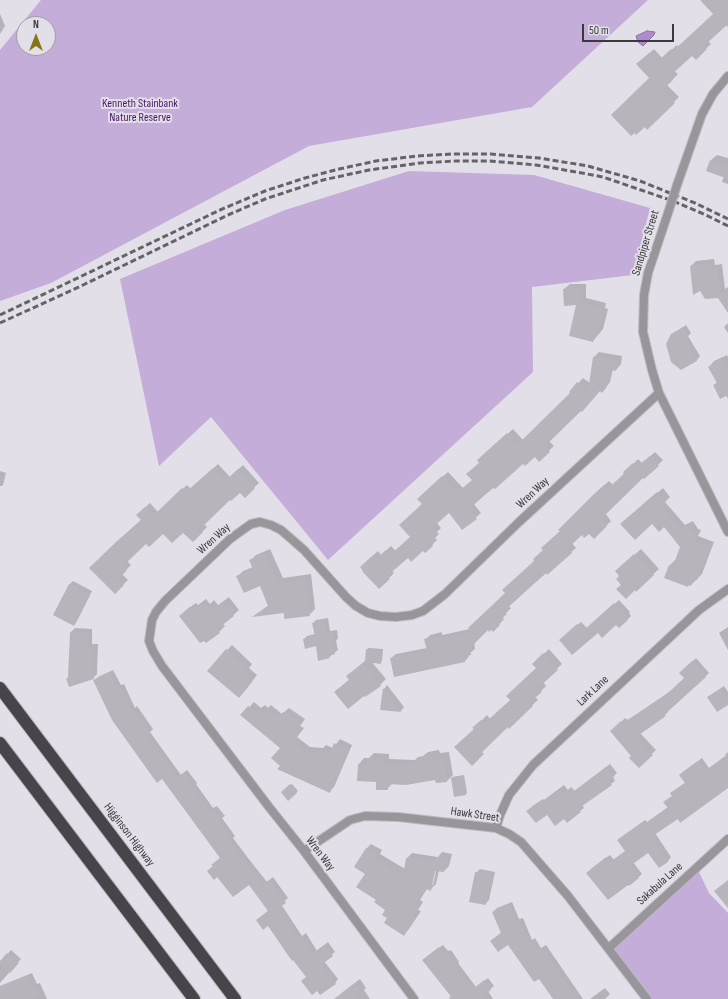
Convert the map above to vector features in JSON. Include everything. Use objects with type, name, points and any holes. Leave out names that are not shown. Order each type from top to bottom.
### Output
[{"type":"highway","name":"Higginson Highway","points":[[0,688],[235,999]]},
{"type":"highway","points":[[0,743],[194,999]]},
{"type":"street","name":"Sandpiper Street","points":[[728,76],[713,94],[702,114],[648,273],[644,295],[643,313],[643,332],[646,347],[660,393],[728,532]]},
{"type":"street","name":"Wren Way","points":[[414,999],[304,851],[269,808],[199,715],[153,651],[149,641],[152,620],[156,612],[165,601],[230,539],[251,524],[260,522],[281,530],[304,550],[346,597],[356,606],[368,613],[380,616],[396,617],[412,615],[423,611],[445,594],[519,522],[660,393]]},
{"type":"street","name":"Lark Lane","points":[[496,828],[509,795],[533,764],[699,610],[728,589]]},
{"type":"street","name":"Hawk Street","points":[[304,851],[350,820],[365,816],[398,817],[496,828],[521,842],[568,896],[647,999]]},
{"type":"street","name":"Sakabula Lane","points":[[608,948],[728,839]]},
{"type":"green space","name":"Kenneth Stainbank Nature Reserve","points":[[41,0],[648,0],[532,107],[309,146],[51,283],[0,301],[0,50],[16,30],[16,56],[56,56],[56,16],[28,16]]},
{"type":"green space","points":[[409,171],[534,175],[650,208],[633,275],[532,287],[533,372],[328,560],[211,417],[159,466],[120,279],[285,210]]},
{"type":"green space","points":[[698,870],[709,893],[728,913],[728,999],[651,999],[612,947]]},
{"type":"shaded area","points":[[647,31],[655,32],[643,46],[638,42],[636,36]]},
{"type":"building","points":[[700,0],[728,0],[728,24],[704,46],[707,49],[696,60],[692,56],[670,76],[673,80],[662,90],[675,103],[647,130],[645,127],[636,135],[635,133],[631,136],[611,115],[649,78],[636,64],[649,53],[657,62],[671,49],[673,51],[713,14]]},
{"type":"building","points":[[710,160],[728,166],[728,179],[706,171]]},
{"type":"building","points":[[709,264],[710,270],[717,269],[720,294],[728,288],[728,313],[718,298],[705,299],[700,291],[693,295],[690,266]]},
{"type":"building","points":[[581,288],[581,303],[602,308],[600,313],[604,314],[598,335],[595,334],[593,342],[569,336],[576,305],[564,306],[563,289]]},
{"type":"building","points":[[682,328],[688,338],[685,340],[697,361],[681,370],[671,362],[666,344],[671,334]]},
{"type":"building","points":[[593,357],[618,361],[616,371],[609,369],[606,388],[602,393],[600,391],[582,412],[581,411],[545,446],[550,452],[539,462],[535,457],[525,466],[523,464],[495,489],[493,488],[469,509],[477,519],[462,530],[449,513],[432,528],[437,533],[433,538],[435,540],[431,543],[433,546],[425,553],[423,551],[411,562],[408,558],[387,576],[390,579],[379,589],[360,567],[372,556],[376,559],[386,550],[390,555],[410,537],[399,525],[422,504],[417,499],[442,476],[458,492],[472,480],[466,474],[479,463],[477,460],[507,433],[518,444],[570,393],[569,392],[577,382],[588,391]]},
{"type":"building","points":[[721,359],[728,372],[728,395],[720,399],[713,385],[717,383],[708,367]]},
{"type":"building","points":[[650,456],[659,466],[644,479],[643,478],[601,519],[607,526],[594,539],[589,534],[584,538],[582,535],[568,548],[572,553],[547,575],[546,573],[504,611],[507,614],[498,622],[500,625],[493,632],[491,630],[489,632],[488,630],[470,648],[471,655],[464,656],[465,662],[394,677],[390,658],[427,651],[424,639],[437,637],[438,639],[472,632],[468,628],[505,593],[502,590],[534,561],[533,559],[543,550],[541,548],[560,531],[558,530],[593,495],[604,485],[607,489],[624,474],[623,472],[633,463],[636,467]]},
{"type":"building","points":[[213,468],[225,481],[238,469],[255,488],[245,498],[240,493],[231,501],[230,500],[200,529],[203,532],[193,542],[183,533],[172,543],[163,534],[149,547],[146,544],[123,566],[127,570],[119,579],[124,585],[115,594],[89,568],[141,520],[136,515],[145,507],[153,516],[182,488],[186,492]]},
{"type":"building","points":[[657,492],[666,503],[661,507],[680,529],[687,526],[697,535],[694,541],[710,547],[697,580],[694,579],[691,586],[689,585],[688,587],[664,578],[669,565],[673,566],[680,547],[664,527],[659,532],[652,524],[635,540],[620,524]]},
{"type":"building","points":[[264,553],[277,583],[306,580],[310,616],[284,619],[284,613],[252,617],[268,606],[260,586],[244,593],[236,576],[253,569],[249,560]]},
{"type":"building","points":[[634,554],[654,575],[626,599],[616,589],[621,585],[616,579],[619,576],[615,571]]},
{"type":"building","points":[[69,584],[90,595],[74,626],[53,615]]},
{"type":"building","points":[[223,602],[234,616],[217,629],[220,633],[206,643],[204,641],[200,643],[179,616],[190,607],[192,610],[200,604],[203,608],[208,605],[212,610]]},
{"type":"building","points":[[614,603],[627,616],[626,617],[628,620],[619,628],[616,625],[602,638],[598,633],[572,655],[559,640],[577,624],[583,631]]},
{"type":"building","points":[[325,621],[327,634],[333,632],[335,654],[329,656],[330,658],[318,661],[316,646],[305,649],[303,639],[315,636],[312,623]]},
{"type":"building","points":[[70,632],[89,632],[88,648],[95,648],[94,679],[69,687],[66,678],[68,678]]},
{"type":"building","points":[[226,649],[248,670],[244,674],[253,681],[239,698],[207,671]]},
{"type":"building","points":[[366,649],[382,651],[381,664],[365,662]]},
{"type":"building","points":[[543,653],[558,670],[538,688],[542,692],[530,702],[533,706],[509,729],[508,727],[477,757],[479,759],[472,766],[454,747],[474,729],[472,728],[481,720],[485,723],[510,700],[506,696],[536,668],[532,664]]},
{"type":"building","points":[[692,661],[706,677],[664,715],[666,716],[636,737],[653,755],[639,768],[629,758],[631,756],[610,731],[621,721],[623,723],[667,694],[684,678],[679,673]]},
{"type":"building","points":[[363,663],[381,686],[365,697],[364,696],[348,709],[334,692],[349,680],[346,676]]},
{"type":"building","points":[[110,673],[117,688],[120,687],[132,710],[133,709],[150,733],[147,736],[177,778],[183,773],[209,811],[213,809],[222,821],[219,822],[232,840],[230,842],[263,885],[269,880],[286,903],[278,908],[298,939],[302,936],[313,953],[324,945],[333,956],[321,965],[336,984],[320,995],[317,991],[312,995],[301,981],[306,977],[293,960],[292,961],[268,926],[263,930],[256,920],[268,911],[249,885],[233,897],[217,877],[214,880],[207,871],[213,866],[211,865],[220,858],[162,779],[157,783],[112,720],[93,680]]},
{"type":"building","points":[[383,688],[401,712],[380,710]]},
{"type":"building","points":[[720,689],[728,701],[728,705],[717,712],[707,697]]},
{"type":"building","points":[[248,706],[256,713],[259,709],[263,712],[266,709],[278,719],[283,712],[301,724],[296,731],[300,733],[293,742],[305,752],[319,752],[320,749],[330,753],[334,743],[348,750],[330,793],[277,769],[280,766],[271,758],[280,748],[240,715]]},
{"type":"building","points":[[728,754],[728,788],[680,823],[678,819],[651,837],[668,862],[659,868],[648,853],[630,866],[639,878],[608,900],[586,873],[606,857],[610,862],[625,851],[617,840],[641,823],[643,825],[668,808],[663,802],[672,796],[670,793],[685,783],[679,775],[698,761],[705,771]]},
{"type":"building","points":[[434,755],[434,759],[444,757],[447,782],[436,783],[435,780],[406,785],[388,784],[388,790],[376,790],[376,782],[357,781],[358,764],[367,764],[368,758],[384,759],[384,765],[411,766],[411,763],[422,761],[421,757]]},
{"type":"building","points":[[606,767],[614,778],[609,781],[612,785],[578,809],[581,812],[567,823],[564,819],[555,826],[547,815],[536,823],[526,811],[539,802],[540,803],[560,788],[564,793],[567,790],[570,794]]},
{"type":"building","points":[[463,776],[466,795],[454,797],[451,778]]},
{"type":"building","points":[[290,784],[297,793],[288,801],[281,792]]},
{"type":"building","points":[[366,848],[378,856],[376,859],[403,876],[406,858],[435,862],[436,857],[447,859],[444,872],[435,871],[431,891],[426,889],[416,905],[419,907],[414,915],[416,916],[404,936],[384,923],[387,918],[382,915],[385,910],[374,902],[376,900],[356,887],[365,874],[354,867]]},
{"type":"building","points":[[475,872],[492,875],[486,905],[469,902]]},
{"type":"building","points":[[728,880],[728,908],[714,891]]},
{"type":"building","points":[[508,905],[515,922],[519,921],[529,943],[531,941],[537,951],[542,948],[577,999],[553,999],[539,979],[534,982],[508,945],[498,952],[490,941],[501,933],[492,912]]},
{"type":"building","points":[[439,947],[444,954],[447,953],[457,966],[455,967],[472,990],[484,980],[491,990],[484,995],[487,999],[453,999],[422,960]]},
{"type":"building","points":[[7,953],[19,963],[10,973],[0,964],[0,961]]},
{"type":"building","points":[[28,976],[33,987],[36,986],[40,995],[30,999],[0,999],[0,987]]},
{"type":"building","points":[[355,983],[362,993],[354,999],[334,999]]},
{"type":"railway","points":[[0,315],[220,210],[265,191],[305,178],[376,161],[417,156],[491,154],[539,158],[588,166],[640,181],[695,203],[728,219]]},
{"type":"railway","points":[[0,323],[265,199],[323,180],[369,170],[420,163],[489,161],[536,165],[603,177],[673,201],[728,226]]}]
